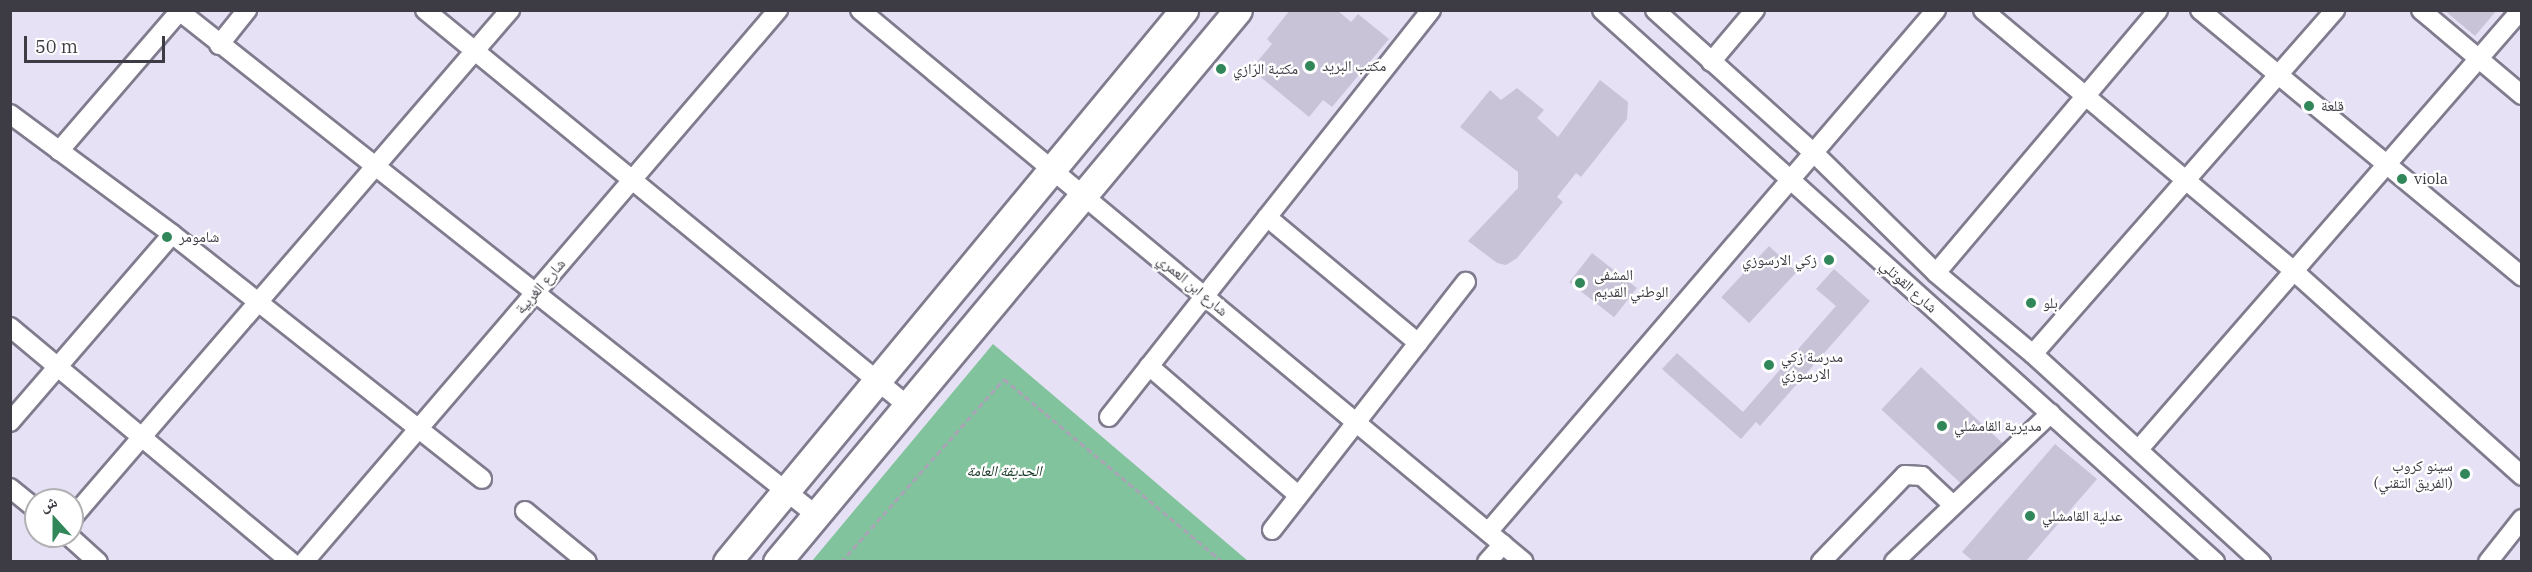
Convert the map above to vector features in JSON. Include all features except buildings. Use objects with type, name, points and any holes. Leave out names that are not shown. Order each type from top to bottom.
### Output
[{"type":"highway","points":[[727,561],[787,492],[1052,167],[1184,10]]},
{"type":"highway","points":[[777,561],[1238,10]]},
{"type":"street","points":[[219,45],[247,10]]},
{"type":"street","points":[[425,10],[908,406]]},
{"type":"street","points":[[84,504],[510,10]]},
{"type":"street","name":"شارع الغربية","points":[[304,561],[778,10]]},
{"type":"street","name":"شارع ابن العمري","points":[[860,10],[1524,561]]},
{"type":"street","points":[[1109,417],[1431,10]]},
{"type":"street","name":"شارع القوتلي","points":[[1602,10],[2215,561]]},
{"type":"street","name":"شارع القوتلي","points":[[1655,10],[1814,153],[1936,273],[2033,354],[2261,561]]},
{"type":"street","points":[[1711,62],[1755,10]]},
{"type":"street","points":[[1488,532],[1936,10]]},
{"type":"street","points":[[1983,10],[2296,273],[2522,476]]},
{"type":"street","points":[[1936,273],[2158,10]]},
{"type":"street","points":[[2200,10],[2522,276]]},
{"type":"street","points":[[2033,354],[2188,182],[2335,10]]},
{"type":"street","points":[[2421,10],[2522,95]]},
{"type":"street","points":[[2139,450],[2296,273],[2521,10]]},
{"type":"street","points":[[59,151],[179,11],[219,45],[376,165],[816,515]]},
{"type":"street","points":[[10,114],[172,234],[482,479]]},
{"type":"street","points":[[1267,218],[1418,343]]},
{"type":"street","points":[[10,422],[172,234]]},
{"type":"street","points":[[1272,530],[1466,282]]},
{"type":"street","points":[[10,327],[291,561]]},
{"type":"street","points":[[1149,366],[1298,495]]},
{"type":"street","points":[[1894,561],[2050,413]]},
{"type":"street","points":[[1821,561],[1905,475],[1922,476],[1953,505]]},
{"type":"street","points":[[10,488],[24,499]]},
{"type":"street","points":[[525,511],[587,561]]},
{"type":"street","points":[[2488,561],[2522,519]]},
{"type":"street","points":[[1487,561],[1503,544]]},
{"type":"street","points":[[83,548],[98,561]]},
{"type":"path","points":[[841,561],[1004,378],[1223,561]]},
{"type":"green space","name":"الحديقة العامة","points":[[993,344],[1248,561],[812,561]]},
{"type":"place","name":"مكتب البريد","points":[[1310,66]]},
{"type":"place","name":"مكتبة الرّازي","points":[[1221,69]]},
{"type":"place","name":"قلعة","points":[[2309,106]]},
{"type":"place","name":"viola","points":[[2402,179]]},
{"type":"place","name":"شامومر","points":[[167,237]]},
{"type":"place","name":"زكي الارسوزي","points":[[1829,260]]},
{"type":"place","name":"المشفى الوطني القديم","points":[[1580,283]]},
{"type":"place","name":"بلو","points":[[2031,303]]},
{"type":"place","name":"مدرسة زكي الارسوزي","points":[[1769,365]]},
{"type":"place","name":"مديرية القامشلي","points":[[1942,426]]},
{"type":"place","name":"سينو كروب (الفريق التقني)","points":[[2465,474]]},
{"type":"place","name":"عدلية القامشلي","points":[[2030,516]]}]
